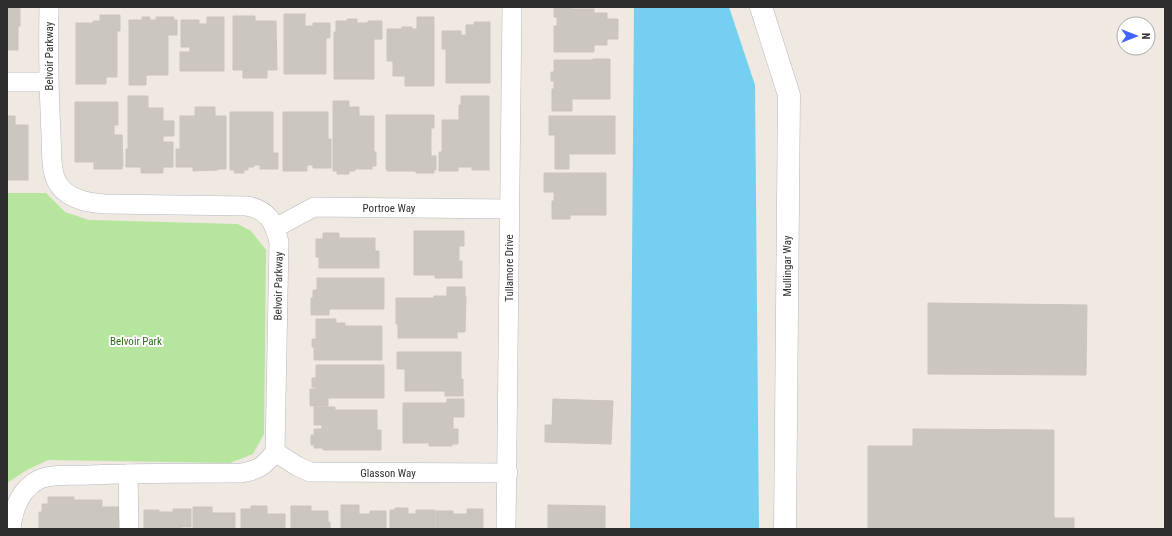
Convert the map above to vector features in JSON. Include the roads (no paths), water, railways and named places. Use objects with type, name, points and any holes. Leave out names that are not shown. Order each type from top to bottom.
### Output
[{"type":"street","name":"Belvoir Parkway","points":[[49,7],[48,82],[52,168],[57,183],[64,190],[82,201],[105,204],[246,206],[257,208],[266,215],[275,228],[279,242],[275,452]]},
{"type":"street","name":"Tullamore Drive","points":[[506,529],[508,473],[509,209],[512,7]]},
{"type":"street","name":"Mullingar Way","points":[[761,7],[789,95],[785,529]]},
{"type":"street","points":[[7,82],[48,82]]},
{"type":"street","name":"Portroe Way","points":[[275,228],[314,207],[509,209]]},
{"type":"street","points":[[11,529],[13,513],[19,500],[30,486],[46,477],[128,474],[242,473],[255,470],[267,462],[275,452]]},
{"type":"street","name":"Glasson Way","points":[[275,452],[297,466],[310,472],[508,473]]},
{"type":"street","points":[[128,474],[130,529]]},
{"type":"water","points":[[634,7],[729,7],[755,85],[759,529],[630,529]]},
{"type":"park label","name":"Belvoir Park","points":[[136,341]]}]
